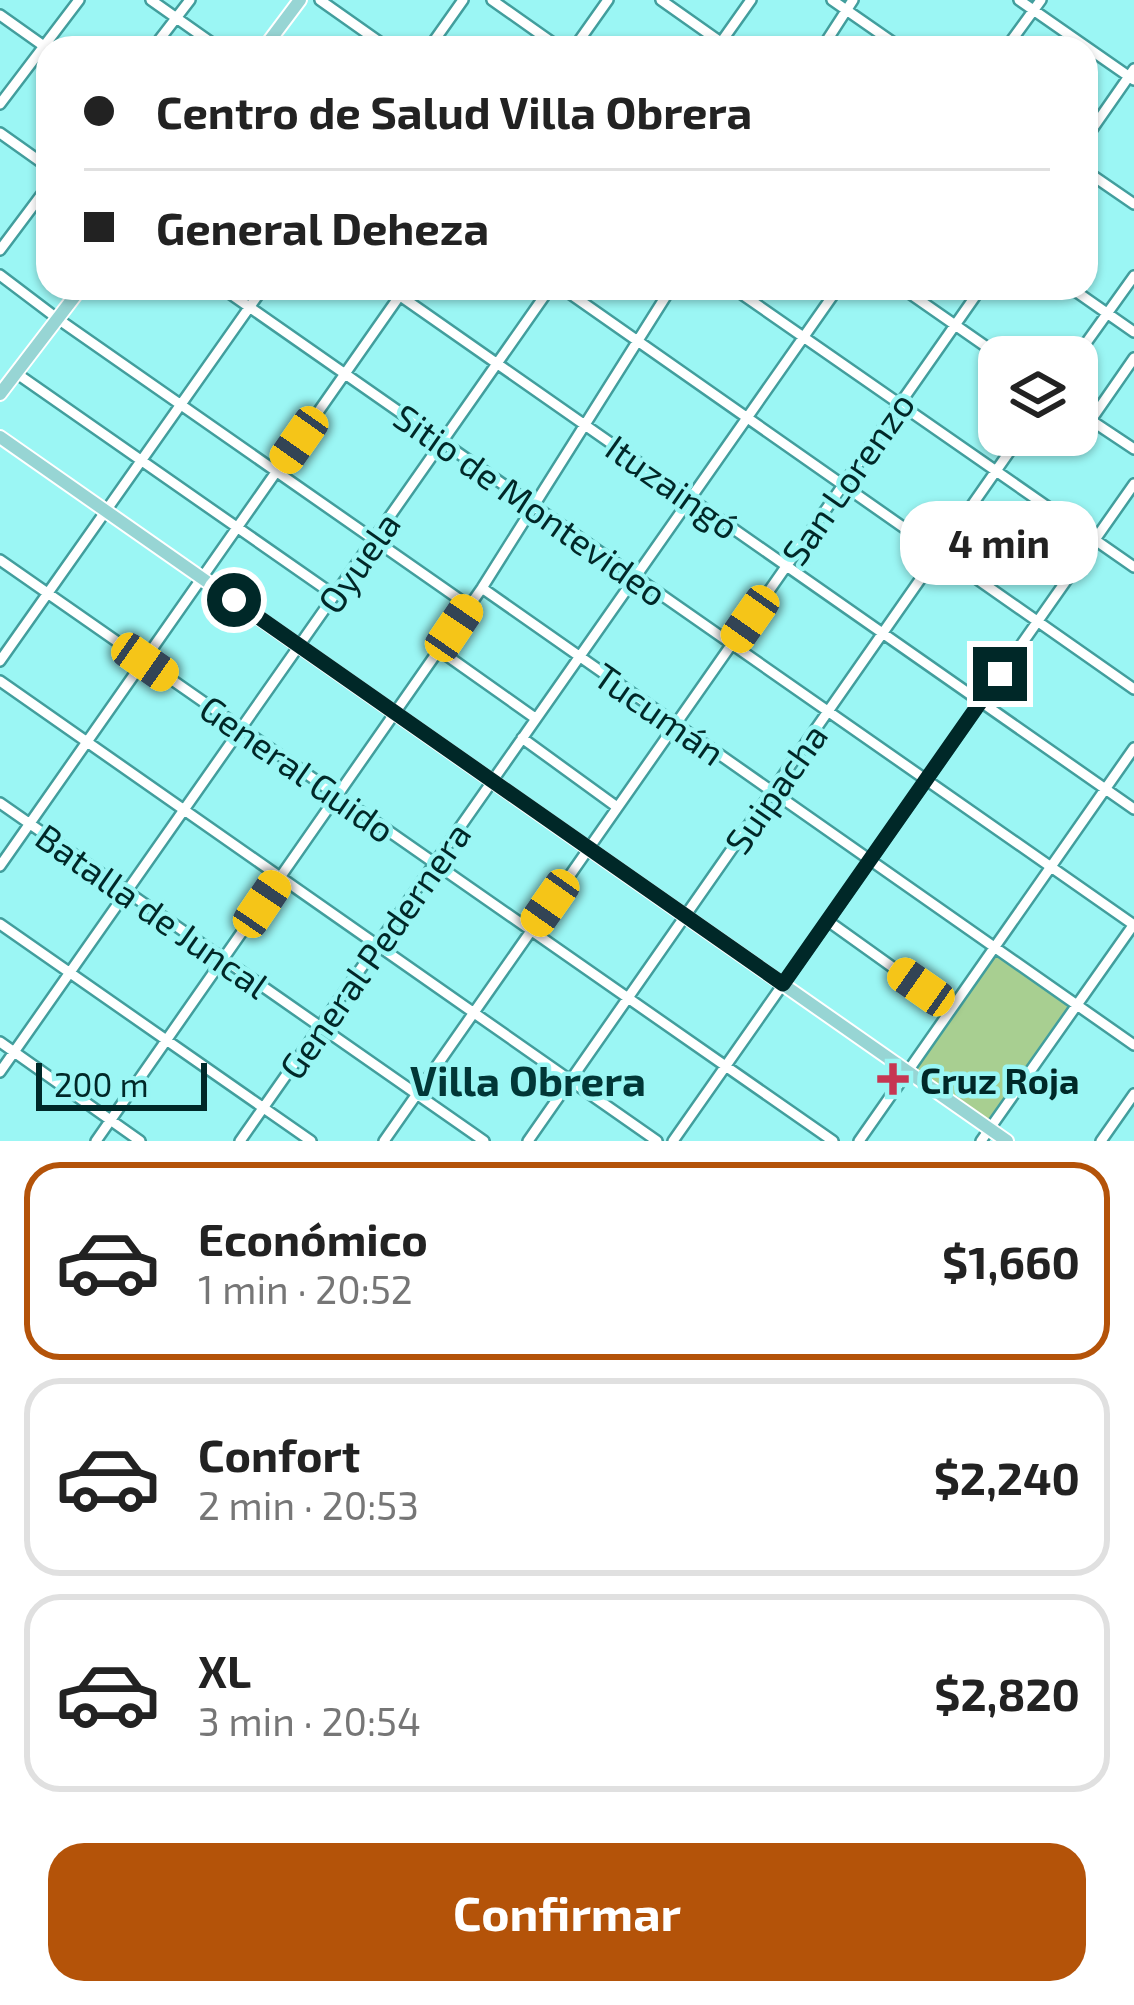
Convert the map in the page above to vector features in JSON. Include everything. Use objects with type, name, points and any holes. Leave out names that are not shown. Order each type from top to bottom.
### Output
[{"type":"main road","points":[[272,36],[300,0]]},
{"type":"main road","points":[[0,394],[72,300]]},
{"type":"main road","points":[[0,437],[1007,1141]]},
{"type":"street","points":[[54,36],[79,0]]},
{"type":"street","points":[[151,0],[202,36]]},
{"type":"street","points":[[163,36],[190,0]]},
{"type":"street","points":[[320,0],[371,36]]},
{"type":"street","points":[[438,36],[463,0]]},
{"type":"street","points":[[492,0],[543,36]]},
{"type":"street","points":[[582,36],[608,0]]},
{"type":"street","points":[[661,0],[709,36]]},
{"type":"street","points":[[728,36],[751,0]]},
{"type":"street","points":[[832,0],[849,5],[886,36]]},
{"type":"street","points":[[1019,0],[1037,5],[1079,36]]},
{"type":"street","points":[[830,36],[849,5]]},
{"type":"street","points":[[1015,36],[1037,5]]},
{"type":"street","points":[[0,15],[36,40]]},
{"type":"street","points":[[1098,50],[1132,75],[1098,122]]},
{"type":"street","points":[[0,104],[36,59]]},
{"type":"street","points":[[0,133],[36,158]]},
{"type":"street","points":[[1098,179],[1134,204]]},
{"type":"street","points":[[0,250],[36,202]]},
{"type":"street","points":[[0,275],[469,607]]},
{"type":"street","points":[[1092,336],[1134,276]]},
{"type":"street","name":"Sitio de Montevideo","points":[[240,300],[1134,925]]},
{"type":"street","points":[[0,661],[254,300]]},
{"type":"street","points":[[0,866],[396,300]]},
{"type":"street","name":"Ituzaingó","points":[[413,300],[1134,808]]},
{"type":"street","name":"Oyuela","points":[[0,1072],[542,300]]},
{"type":"street","points":[[579,300],[1134,689]]},
{"type":"street","points":[[96,1141],[482,588],[664,300]]},
{"type":"street","points":[[759,300],[898,404],[1134,567]]},
{"type":"street","name":"General Pedernera","points":[[240,1141],[830,300]]},
{"type":"street","points":[[920,300],[978,340]]},
{"type":"street","name":"San Lorenzo","points":[[384,1141],[972,300]]},
{"type":"street","points":[[1088,300],[1134,332]]},
{"type":"street","points":[[1098,409],[1134,358]]},
{"type":"street","points":[[16,373],[334,595]]},
{"type":"street","points":[[1098,425],[1134,449]]},
{"type":"street","name":"Suipacha","points":[[528,1141],[1007,456]]},
{"type":"street","points":[[673,1141],[1134,484]]},
{"type":"street","name":"General Guido","points":[[0,560],[833,1141]]},
{"type":"street","name":"Tucumán","points":[[482,588],[1134,1045]]},
{"type":"street","points":[[439,650],[535,718]]},
{"type":"street","points":[[0,681],[657,1141]]},
{"type":"street","points":[[522,738],[617,807]]},
{"type":"street","points":[[860,1141],[1134,748]]},
{"type":"street","name":"Batalla de Juncal","points":[[0,803],[484,1141]]},
{"type":"street","points":[[828,921],[952,1009]]},
{"type":"street","points":[[0,924],[311,1141]]},
{"type":"street","points":[[981,1141],[1134,925]]},
{"type":"street","points":[[0,1042],[140,1141]]},
{"type":"street","points":[[1101,1141],[1134,1094]]},
{"type":"green space","points":[[995,953],[1071,1004],[990,1122],[914,1069]]},
{"type":"place","name":"Cruz Roja","points":[[893,1079]]},
{"type":"district","name":"Villa Obrera","points":[[528,1079]]},
{"type":"route","points":[[234,600],[783,984],[1000,674]]}]
